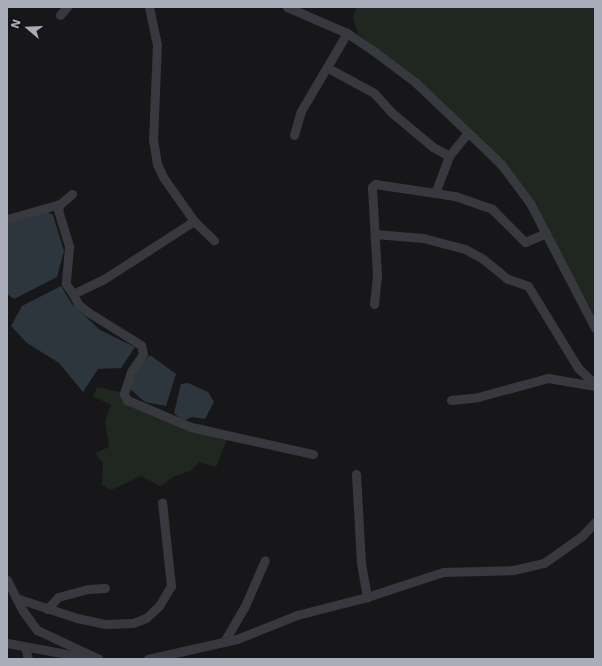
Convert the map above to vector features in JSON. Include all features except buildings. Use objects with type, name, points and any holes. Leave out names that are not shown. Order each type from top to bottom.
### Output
[{"type":"street","points":[[60,15],[67,7]]},
{"type":"street","points":[[149,7],[157,45],[153,139],[157,164],[163,177],[194,220],[214,240]]},
{"type":"street","points":[[287,7],[347,33],[414,82],[467,134],[501,164],[530,203],[595,328]]},
{"type":"street","points":[[294,135],[301,111],[328,68],[347,33]]},
{"type":"street","points":[[328,68],[374,93],[391,112],[433,147],[449,156]]},
{"type":"street","points":[[435,193],[449,156],[467,134]]},
{"type":"street","points":[[374,304],[377,276],[371,190],[375,184],[455,196],[492,209],[525,242],[546,233]]},
{"type":"street","points":[[7,219],[60,204],[72,194]]},
{"type":"street","points":[[60,204],[58,210],[69,247],[66,284],[78,304],[88,312],[141,345],[143,354],[131,372],[124,394],[127,400],[191,427],[313,454]]},
{"type":"street","points":[[73,294],[104,279],[194,220]]},
{"type":"street","points":[[375,234],[424,238],[465,250],[483,259],[508,279],[528,286],[578,368],[595,385]]},
{"type":"street","points":[[451,400],[478,397],[548,378],[595,385]]},
{"type":"street","points":[[356,474],[361,564],[367,597]]},
{"type":"street","points":[[19,599],[77,618],[118,624],[132,623],[146,618],[159,606],[171,586],[162,502]]},
{"type":"street","points":[[148,659],[224,642],[298,615],[367,597],[443,572],[513,570],[544,563],[582,536],[595,522]]},
{"type":"street","points":[[224,642],[244,608],[265,560]]},
{"type":"street","points":[[7,580],[19,599],[23,611],[37,630],[99,659]]},
{"type":"street","points":[[47,609],[58,597],[88,589],[105,588]]},
{"type":"street","points":[[7,643],[99,659]]},
{"type":"street","points":[[25,647],[28,659]]},
{"type":"shaded area","points":[[356,7],[595,7],[595,315],[527,199],[401,69],[358,34],[353,18]]},
{"type":"shaded area","points":[[45,210],[53,215],[64,251],[57,277],[14,299],[7,294],[7,223]]},
{"type":"shaded area","points":[[61,286],[72,304],[100,330],[135,347],[121,368],[98,369],[83,392],[59,363],[27,343],[11,326],[22,306]]},
{"type":"shaded area","points":[[150,355],[176,374],[166,406],[145,402],[130,389],[137,368]]},
{"type":"shaded area","points":[[188,383],[208,392],[214,402],[205,419],[192,417],[183,421],[174,413],[181,384]]},
{"type":"shaded area","points":[[97,387],[125,393],[145,410],[182,426],[202,424],[229,434],[216,467],[199,462],[190,471],[175,476],[160,486],[141,476],[111,490],[102,485],[103,463],[95,453],[109,447],[105,421],[111,405],[93,396]]}]
